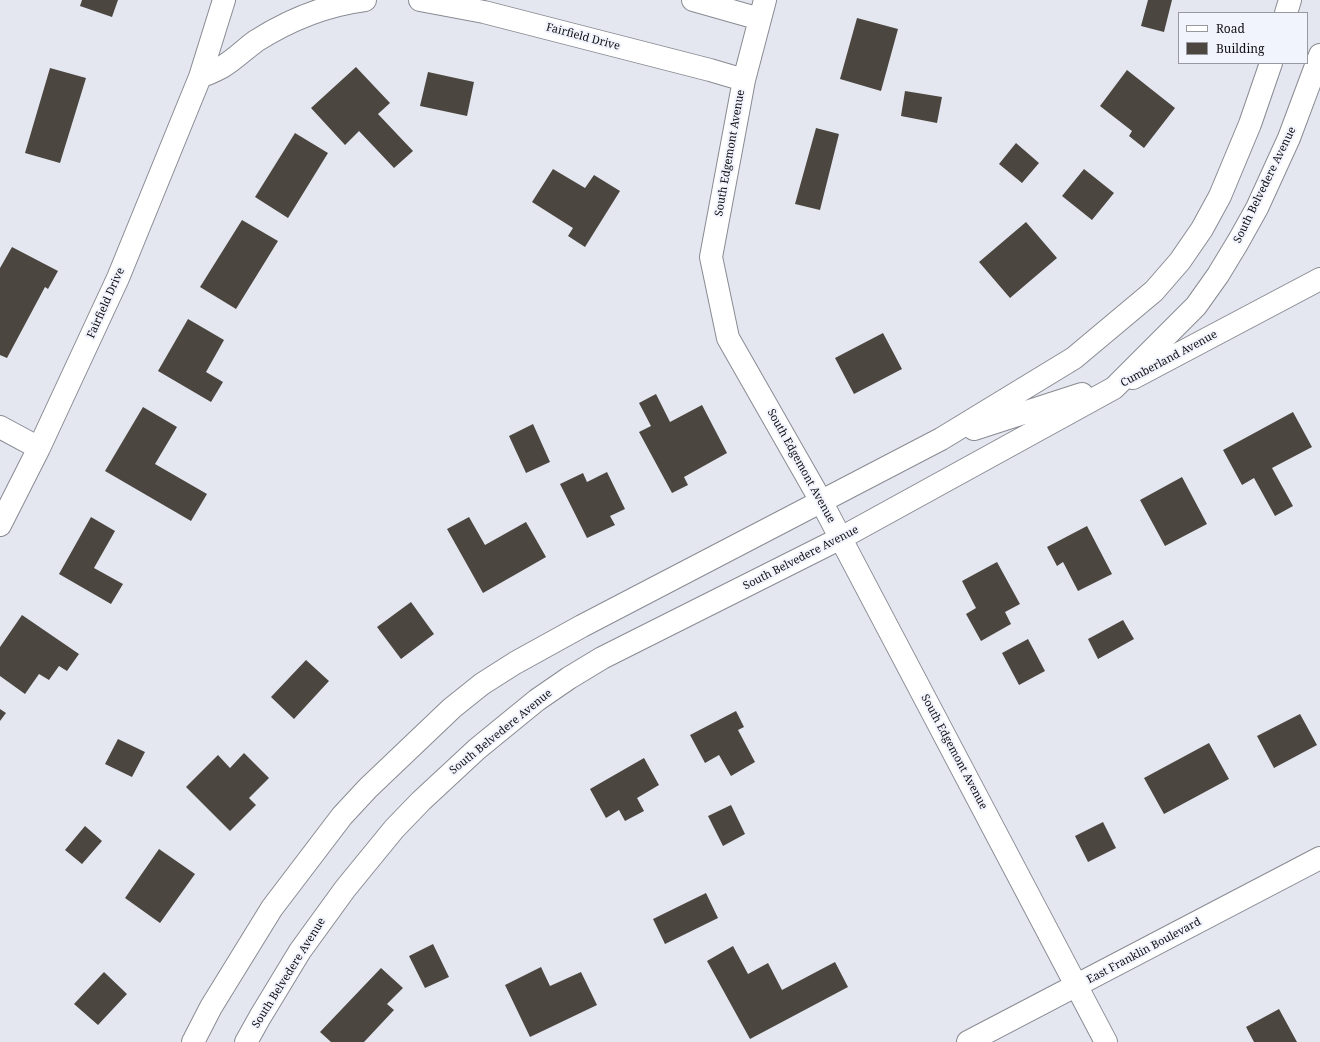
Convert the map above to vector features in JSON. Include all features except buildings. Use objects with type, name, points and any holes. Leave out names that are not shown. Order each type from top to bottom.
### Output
[{"type":"street","name":"Fairfield Drive","points":[[0,525],[39,448],[118,278],[200,77],[224,0]]},
{"type":"street","points":[[200,77],[222,67],[279,27],[299,17],[323,9],[365,0]]},
{"type":"street","name":"Fairfield Drive","points":[[420,0],[484,12],[744,80]]},
{"type":"street","points":[[693,0],[762,10]]},
{"type":"street","points":[[1286,12],[1290,0]]},
{"type":"street","name":"South Edgemont Avenue","points":[[762,10],[744,80],[711,257],[728,338],[822,501],[1106,1042]]},
{"type":"street","name":"South Belvedere Avenue","points":[[246,1042],[300,951],[345,889],[394,829],[421,801],[477,749],[537,700],[602,658],[841,538],[1114,388],[1196,306],[1222,269],[1257,208],[1286,145],[1320,55]]},
{"type":"street","points":[[193,1042],[211,1007],[272,908],[342,816],[368,788],[452,708],[482,684],[515,663],[589,622],[941,439],[1074,358],[1154,291],[1180,261],[1202,229],[1220,196],[1250,124],[1271,64]]},
{"type":"street","name":"Cumberland Avenue","points":[[941,439],[1088,392],[1114,388],[1320,280]]},
{"type":"street","points":[[0,427],[39,448]]},
{"type":"street","name":"East Franklin Boulevard","points":[[968,1042],[1320,858]]}]
